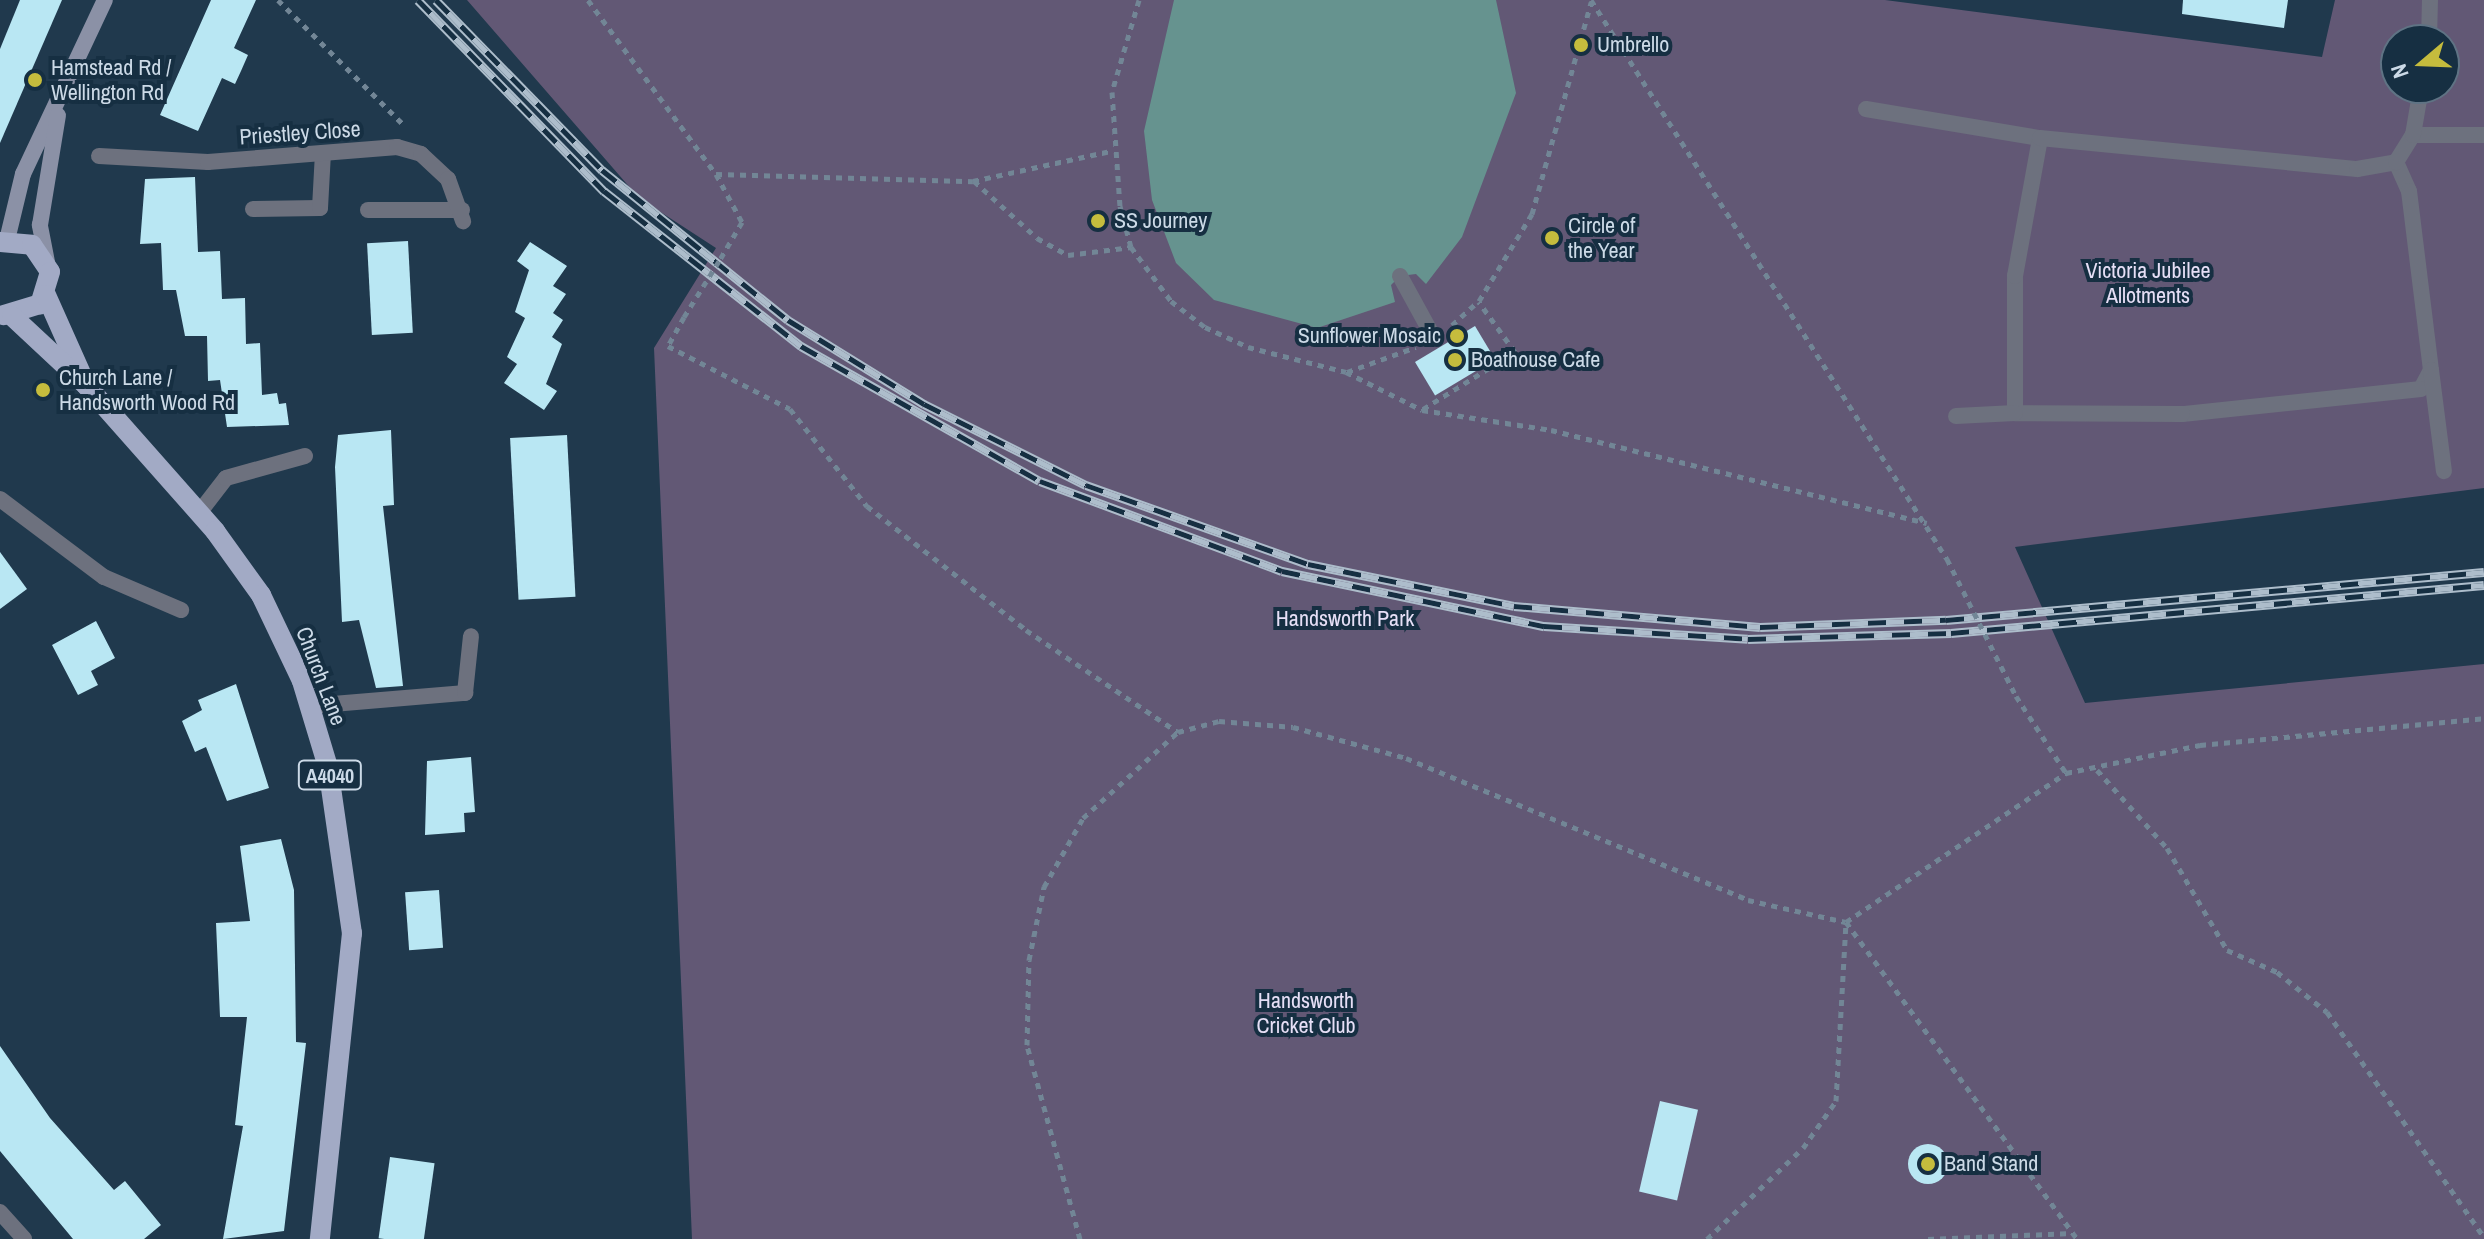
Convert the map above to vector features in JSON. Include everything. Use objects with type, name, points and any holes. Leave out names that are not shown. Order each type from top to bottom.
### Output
[{"type":"main road","points":[[47,263],[32,245],[2,239],[23,174],[105,0]]},
{"type":"main road","points":[[4,315],[32,310],[46,295],[47,263],[40,225],[61,98]]},
{"type":"main road","name":"Church Lane","points":[[46,295],[86,385]]},
{"type":"main road","name":"Church Lane","points":[[4,315],[86,385],[199,513],[261,595],[309,706],[328,767],[352,933],[320,1239]]},
{"type":"street","points":[[2429,24],[2430,0]]},
{"type":"street","points":[[1866,109],[2040,138],[2357,169],[2396,162],[2413,135],[2418,104]]},
{"type":"street","points":[[2413,135],[2484,135]]},
{"type":"street","points":[[2015,413],[2015,276],[2040,138]]},
{"type":"street","name":"Priestley Close","points":[[99,156],[208,162],[397,147],[421,154]]},
{"type":"street","points":[[253,209],[320,208],[323,153]]},
{"type":"street","points":[[368,210],[462,216],[448,179],[421,154]]},
{"type":"street","points":[[2396,162],[2409,191],[2444,471]]},
{"type":"street","points":[[1400,276],[1434,338]]},
{"type":"street","points":[[1956,416],[2213,411],[2421,389],[2431,370]]},
{"type":"street","points":[[199,513],[226,478],[305,456]]},
{"type":"street","points":[[0,499],[104,577],[181,610]]},
{"type":"street","points":[[309,706],[465,693],[471,636]]},
{"type":"street","points":[[0,1212],[24,1239]]},
{"type":"path","points":[[278,0],[413,134],[421,154]]},
{"type":"path","points":[[588,0],[716,174],[742,222],[668,346],[790,409],[867,506],[1026,630],[1178,732]]},
{"type":"path","points":[[1139,0],[1112,92],[1111,151],[1131,247],[1171,301],[1205,327],[1248,347],[1346,372],[1422,410],[1551,430],[1927,523]]},
{"type":"path","points":[[1346,372],[1434,338],[1479,301],[1532,214],[1591,1]]},
{"type":"path","points":[[1591,1],[1927,523],[2016,696],[2066,773]]},
{"type":"path","points":[[716,174],[973,181],[1111,151]]},
{"type":"path","points":[[973,181],[1037,238],[1068,255],[1131,247]]},
{"type":"path","points":[[1422,410],[1515,352],[1479,301]]},
{"type":"path","points":[[1846,922],[2066,773],[2200,745],[2484,718]]},
{"type":"path","points":[[1080,1239],[1027,1045],[1029,960],[1044,887],[1083,818],[1178,732],[1219,721],[1293,727],[1406,758],[1748,900],[1846,922],[2077,1239]]},
{"type":"path","points":[[2096,769],[2167,848],[2227,950],[2277,972],[2327,1012],[2484,1237]]},
{"type":"path","points":[[1707,1239],[1803,1148],[1836,1101],[1846,922]]},
{"type":"path","points":[[1928,1239],[2072,1233]]},
{"type":"green space","name":"Handsworth Park","points":[[467,0],[1885,0],[2322,57],[2335,0],[2484,0],[2484,488],[2015,547],[2085,703],[2484,664],[2484,1239],[692,1239],[654,348],[716,248],[639,198]]},
{"type":"shaded area","points":[[1174,0],[1496,0],[1516,93],[1462,237],[1426,284],[1416,274],[1400,276],[1391,285],[1395,302],[1317,328],[1214,300],[1176,263],[1152,200],[1144,131]]},
{"type":"building","points":[[20,0],[62,0],[0,143],[0,49]]},
{"type":"building","points":[[211,0],[256,0],[234,48],[248,55],[241,71],[235,84],[222,78],[198,131],[160,115]]},
{"type":"building","points":[[2183,0],[2288,0],[2284,28],[2182,14]]},
{"type":"building","points":[[195,177],[198,252],[220,251],[222,299],[245,298],[246,344],[260,343],[262,395],[277,393],[279,404],[286,403],[289,425],[227,427],[220,380],[208,381],[207,336],[185,336],[176,290],[163,290],[161,243],[140,244],[145,179]]},
{"type":"building","points":[[408,241],[413,333],[372,335],[367,243]]},
{"type":"building","points":[[530,242],[567,266],[553,286],[566,294],[553,313],[563,320],[552,337],[562,344],[546,384],[557,391],[544,410],[504,383],[517,364],[507,357],[525,318],[515,312],[529,270],[517,261]]},
{"type":"building","name":"Boathouse Cafe","points":[[1475,326],[1495,359],[1435,395],[1415,362]]},
{"type":"building","points":[[391,430],[394,505],[383,506],[403,686],[376,688],[359,620],[342,622],[335,467],[338,435]]},
{"type":"building","points":[[567,435],[575,597],[519,600],[510,438]]},
{"type":"building","points":[[0,552],[27,589],[0,609]]},
{"type":"building","points":[[96,621],[115,658],[91,671],[98,685],[78,695],[52,645]]},
{"type":"building","points":[[236,684],[269,788],[227,801],[206,747],[195,752],[182,721],[202,710],[198,700]]},
{"type":"building","points":[[471,757],[475,812],[464,813],[465,832],[425,835],[427,761]]},
{"type":"building","points":[[281,839],[294,890],[296,1042],[306,1043],[284,1231],[223,1239],[243,1126],[235,1125],[247,1017],[220,1017],[216,923],[250,921],[240,846]]},
{"type":"building","points":[[439,890],[443,948],[409,950],[405,892]]},
{"type":"building","points":[[0,1046],[50,1118],[114,1190],[125,1181],[161,1225],[144,1239],[73,1239],[0,1151]]},
{"type":"building","points":[[1660,1101],[1698,1110],[1677,1200],[1639,1192]]},
{"type":"building","name":"Band Stand","points":[[1928,1144],[1942,1150],[1948,1164],[1942,1178],[1928,1184],[1914,1178],[1908,1164],[1914,1150]]},
{"type":"building","points":[[390,1157],[435,1163],[424,1239],[379,1238]]},
{"type":"railway","points":[[418,0],[604,191],[801,346],[1040,481],[1282,571],[1544,626],[1748,639],[1951,633],[2484,585]]},
{"type":"railway","points":[[436,0],[602,170],[788,320],[924,404],[1086,485],[1308,564],[1514,606],[1760,627],[1946,620],[2484,572]]},
{"type":"place","name":"Umbrello","points":[[1581,45]]},
{"type":"place","name":"Hamstead Rd / Wellington Rd","points":[[35,80]]},
{"type":"place","name":"SS Journey","points":[[1098,221]]},
{"type":"place","name":"Circle of the Year","points":[[1552,238]]},
{"type":"place","name":"Sunflower Mosaic","points":[[1457,336]]},
{"type":"place","name":"Boathouse Cafe","points":[[1455,360]]},
{"type":"place","name":"Church Lane / Handsworth Wood Rd","points":[[43,390]]},
{"type":"place","name":"Band Stand","points":[[1928,1164]]},
{"type":"park label","name":"Victoria Jubilee Allotments","points":[[2148,282]]},
{"type":"park label","name":"Handsworth Cricket Club","points":[[1306,1012]]}]
